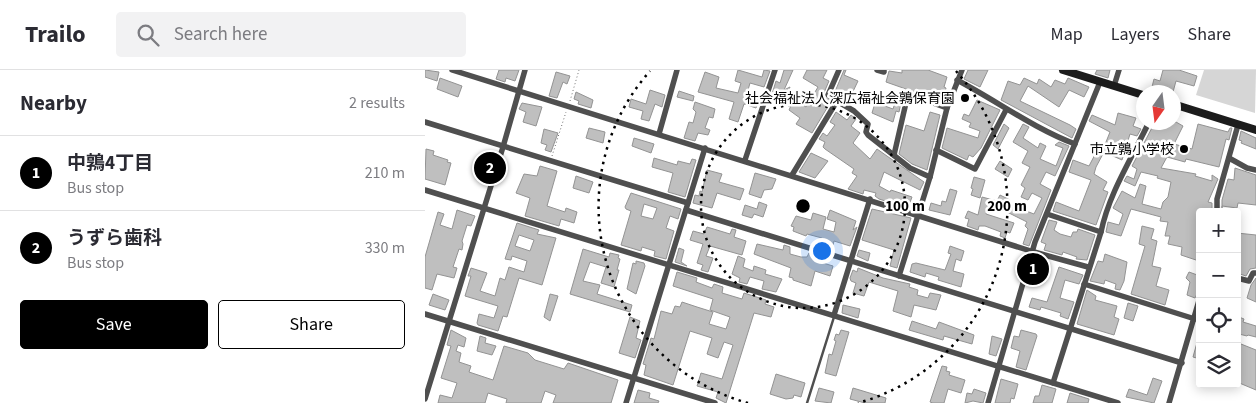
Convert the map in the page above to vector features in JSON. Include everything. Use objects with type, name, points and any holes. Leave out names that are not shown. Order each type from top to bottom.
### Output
[{"type":"main road","points":[[1063,70],[1136,93]]},
{"type":"main road","points":[[1181,107],[1256,130]]},
{"type":"street","points":[[452,70],[919,214],[1034,252],[1088,267]]},
{"type":"street","points":[[425,399],[520,92],[525,70]]},
{"type":"street","points":[[659,134],[677,70]]},
{"type":"street","points":[[745,160],[775,70]]},
{"type":"street","points":[[839,70],[828,95],[854,111],[868,124],[866,132],[868,135],[910,168],[930,177]]},
{"type":"street","points":[[877,70],[884,72],[884,70]]},
{"type":"street","points":[[899,276],[930,177],[947,108],[962,70]]},
{"type":"street","points":[[1114,86],[1119,70]]},
{"type":"street","points":[[957,80],[1006,110],[1047,132],[1075,144]]},
{"type":"street","points":[[988,403],[1034,252],[1035,242],[1100,82]]},
{"type":"street","points":[[894,155],[908,94],[947,108]]},
{"type":"street","points":[[791,175],[837,101]]},
{"type":"street","points":[[936,150],[975,169],[1006,110]]},
{"type":"street","points":[[425,122],[689,203]]},
{"type":"street","points":[[1217,208],[1217,199],[1238,125]]},
{"type":"street","points":[[1053,383],[1088,267],[1101,232],[1104,215],[1145,130]]},
{"type":"street","points":[[626,403],[705,148]]},
{"type":"street","points":[[1229,158],[1247,168],[1256,170]]},
{"type":"street","points":[[425,190],[1118,403]]},
{"type":"street","points":[[834,315],[870,199]]},
{"type":"street","points":[[686,210],[1182,363]]},
{"type":"street","points":[[1047,214],[1101,232]]},
{"type":"street","points":[[1241,279],[1249,281],[1253,273],[1256,273]]},
{"type":"street","points":[[1084,284],[1195,319]]},
{"type":"street","points":[[1169,403],[1200,298]]},
{"type":"street","points":[[425,314],[715,403]]},
{"type":"lane","points":[[807,403],[834,315]]},
{"type":"path","points":[[551,161],[579,70]]},
{"type":"shaded area","points":[[1204,70],[1256,70],[1255,113],[1196,95]]},
{"type":"building","points":[[425,70],[439,72],[437,81],[425,77]]},
{"type":"building","points":[[499,70],[519,70],[515,81],[506,78],[505,82],[496,79]]},
{"type":"building","points":[[738,70],[762,77],[764,70],[770,71],[764,87],[750,83],[746,97],[759,100],[756,108],[744,104],[738,122],[729,119],[734,102],[698,92],[705,72],[719,77],[716,88],[738,93],[741,83],[735,81]]},
{"type":"building","points":[[784,70],[793,70],[784,90],[790,87],[783,107],[777,102],[779,99],[776,98],[777,96],[772,94],[776,81],[780,83]]},
{"type":"building","points":[[807,70],[827,70],[823,78],[829,81],[823,95],[830,103],[812,133],[796,124],[800,118],[789,110],[794,99],[806,107],[818,87],[803,78]]},
{"type":"building","points":[[844,70],[846,70],[844,75],[858,81],[848,102],[834,94]]},
{"type":"building","points":[[902,70],[928,70],[947,77],[943,102],[886,82],[889,71],[902,73]]},
{"type":"building","points":[[968,70],[988,70],[980,87],[964,79]]},
{"type":"building","points":[[1097,70],[1110,70],[1108,78],[1095,74]]},
{"type":"building","points":[[1163,70],[1179,70],[1197,76],[1194,86],[1176,81],[1175,85],[1152,85],[1154,79],[1160,81]]},
{"type":"building","points":[[556,72],[570,76],[567,84],[563,82],[557,98],[549,96]]},
{"type":"building","points":[[440,78],[462,86],[458,97],[437,89]]},
{"type":"building","points":[[1024,78],[1037,84],[1039,79],[1051,87],[1055,80],[1065,84],[1068,78],[1089,87],[1084,97],[1069,90],[1059,107],[1028,86],[1020,101],[1076,129],[1072,138],[1001,100],[1008,81],[1020,85]]},
{"type":"building","points":[[650,90],[665,95],[662,107],[655,104],[649,121],[641,119],[643,111],[629,107],[631,99],[646,104]]},
{"type":"building","points":[[679,91],[694,96],[693,101],[677,97]]},
{"type":"building","points":[[576,92],[593,100],[591,108],[578,104],[579,101],[574,99]]},
{"type":"building","points":[[878,93],[885,96],[882,105],[893,109],[897,97],[902,98],[899,112],[896,111],[893,122],[872,113]]},
{"type":"building","points":[[977,100],[1000,110],[981,148],[973,157],[969,155],[967,160],[942,148],[947,128],[978,138],[980,131],[969,127],[971,123],[962,119],[964,114],[969,116]]},
{"type":"building","points":[[695,102],[715,109],[713,118],[709,117],[705,128],[710,130],[708,135],[698,133],[695,141],[684,138],[689,122],[693,123],[696,112],[693,109]]},
{"type":"building","points":[[522,103],[542,107],[536,126],[523,122],[526,112],[519,109]]},
{"type":"building","points":[[836,112],[847,120],[851,115],[856,119],[851,126],[860,133],[853,143],[870,159],[877,149],[924,182],[920,190],[884,172],[879,186],[890,192],[891,190],[912,197],[908,208],[879,199],[875,196],[876,193],[864,190],[863,194],[848,189],[857,176],[852,173],[854,169],[825,149],[823,147],[825,142],[819,139],[823,133],[827,136],[835,125],[830,122]]},
{"type":"building","points":[[930,112],[940,115],[927,170],[912,164],[899,154],[906,125],[924,131]]},
{"type":"building","points":[[1118,113],[1136,118],[1133,126],[1136,127],[1136,130],[1140,130],[1137,136],[1130,134],[1122,160],[1104,152],[1096,167],[1094,174],[1107,182],[1103,190],[1108,192],[1096,225],[1053,211],[1056,202],[1079,211],[1091,180],[1069,172],[1073,160],[1089,166],[1100,145],[1104,147],[1110,132],[1089,121],[1092,115],[1115,125]]},
{"type":"building","points":[[1004,124],[1009,128],[998,149],[993,145]]},
{"type":"building","points":[[1023,124],[1029,127],[1023,138],[1038,148],[1040,143],[1046,146],[1040,159],[1056,166],[1063,148],[1055,145],[1059,142],[1069,146],[1055,176],[1046,172],[1040,184],[1051,190],[1029,246],[1023,244],[1028,229],[1025,226],[1027,222],[989,203],[986,214],[1014,223],[1010,233],[1007,232],[1005,238],[1000,236],[1001,232],[985,226],[979,226],[978,230],[967,226],[969,219],[965,218],[968,211],[978,215],[982,197],[997,201],[1000,195],[1010,200],[1008,204],[1034,214],[1042,198],[1032,193],[1028,200],[1021,197],[1025,188],[1021,185],[1030,167],[1022,163],[1028,151],[1013,142]]},
{"type":"building","name":"市立鶉小学校","points":[[1198,124],[1228,132],[1232,128],[1229,140],[1226,139],[1219,167],[1186,159],[1185,162],[1167,157],[1161,168],[1196,174],[1195,176],[1212,181],[1212,175],[1218,179],[1208,202],[1212,203],[1212,208],[1196,208],[1196,260],[1181,255],[1182,247],[1168,244],[1170,236],[1165,236],[1168,222],[1160,221],[1161,217],[1131,209],[1121,236],[1106,232],[1108,222],[1119,225],[1123,214],[1113,208],[1122,191],[1135,198],[1140,184],[1146,186],[1142,204],[1161,209],[1163,202],[1168,197],[1171,182],[1157,178],[1158,176],[1141,172],[1135,186],[1124,181],[1127,176],[1134,179],[1137,169],[1132,166],[1151,130],[1181,130],[1174,144],[1192,149]]},
{"type":"building","points":[[589,128],[605,132],[603,143],[586,138]]},
{"type":"building","points":[[544,129],[558,133],[551,152],[545,150],[547,145],[541,143]]},
{"type":"building","points":[[1241,131],[1256,138],[1256,149],[1241,143],[1242,141],[1239,140]]},
{"type":"building","points":[[634,138],[654,144],[651,153],[632,146]]},
{"type":"building","points":[[426,149],[434,151],[433,155],[448,160],[447,162],[451,163],[445,185],[425,179]]},
{"type":"building","points":[[811,153],[828,161],[815,178],[799,172]]},
{"type":"building","points":[[654,158],[677,165],[678,161],[690,164],[692,159],[696,160],[685,197],[668,192],[673,173],[652,167]]},
{"type":"building","points":[[1000,161],[1012,169],[1008,177],[995,169]]},
{"type":"building","points":[[540,166],[557,171],[547,206],[565,212],[566,208],[577,212],[574,223],[561,219],[559,226],[525,216],[530,198],[516,193],[524,174],[537,176]]},
{"type":"building","points":[[1235,168],[1256,175],[1256,205],[1238,203],[1237,208],[1222,206],[1228,179],[1234,180]]},
{"type":"building","points":[[707,170],[722,174],[719,182],[744,189],[740,200],[717,193],[712,208],[693,203],[695,195],[699,196],[700,191],[702,192]]},
{"type":"building","points":[[755,173],[776,179],[772,189],[764,190],[761,198],[749,194]]},
{"type":"building","points":[[576,176],[593,182],[589,193],[573,188]]},
{"type":"building","points":[[974,177],[985,180],[980,198],[971,195]]},
{"type":"building","points":[[950,189],[957,191],[950,215],[929,210],[931,203],[941,206],[942,201],[946,202]]},
{"type":"building","points":[[631,193],[681,209],[678,219],[670,216],[666,228],[674,231],[666,259],[654,256],[655,251],[642,247],[641,251],[621,245],[631,211],[625,207]],"holes":[[[644,204],[657,208],[653,219],[641,216]]]},
{"type":"building","points":[[759,202],[767,205],[763,217],[754,214],[752,218],[742,215],[745,205],[757,209]]},
{"type":"building","points":[[872,209],[911,218],[897,268],[890,266],[894,250],[862,240]]},
{"type":"building","points":[[457,210],[475,216],[471,226],[467,225],[462,241],[462,250],[459,249],[453,267],[457,268],[454,278],[437,274],[432,290],[425,288],[425,257],[438,212],[444,214],[440,225],[452,229]]},
{"type":"building","points":[[830,210],[856,221],[853,230],[857,227],[850,246],[834,241],[833,245],[821,241],[822,238],[807,234],[806,236],[793,231],[794,227],[791,226],[796,216],[811,220],[813,213],[826,217],[823,229],[834,232],[836,222],[827,219]]},
{"type":"building","points":[[1049,220],[1057,222],[1054,230],[1060,234],[1071,237],[1073,232],[1077,232],[1078,229],[1095,235],[1087,260],[1076,259],[1077,257],[1063,252],[1062,255],[1044,250],[1046,244],[1041,242]]},
{"type":"building","points":[[517,223],[539,230],[537,234],[556,238],[542,285],[519,278],[507,317],[503,316],[498,331],[478,325],[477,323],[479,314],[494,318],[498,306],[465,296],[471,276],[468,276],[471,268],[487,273],[480,291],[495,296],[500,278],[505,280],[509,267],[524,272],[527,261],[512,256],[511,260],[505,259]],"holes":[[[519,235],[534,240],[530,251],[515,246]]]},
{"type":"building","points":[[1142,226],[1154,229],[1151,239],[1157,241],[1152,266],[1161,268],[1156,286],[1169,290],[1165,305],[1131,294],[1145,246],[1139,244]]},
{"type":"building","points":[[707,227],[730,234],[732,229],[736,230],[734,237],[746,241],[742,255],[710,246],[706,256],[713,258],[708,272],[701,270],[703,265],[697,263],[703,244],[690,240],[693,231],[704,234]]},
{"type":"building","points":[[1241,233],[1256,235],[1256,268],[1250,269],[1246,276],[1241,274]]},
{"type":"building","points":[[757,244],[783,250],[784,245],[790,247],[790,254],[801,257],[807,257],[809,253],[815,255],[813,260],[833,266],[830,276],[815,271],[811,286],[793,280],[793,278],[789,277],[791,268],[754,254]]},
{"type":"building","points":[[950,246],[964,251],[961,261],[956,259],[953,271],[964,274],[961,287],[938,280],[939,277],[926,273],[925,277],[910,272],[912,264],[916,263],[945,270],[951,254],[948,253]]},
{"type":"building","points":[[679,248],[684,250],[681,262],[687,266],[675,262]]},
{"type":"building","points":[[583,249],[609,257],[610,253],[619,255],[618,258],[620,259],[617,270],[619,270],[614,287],[601,283],[606,267],[590,262],[583,281],[600,285],[597,294],[632,305],[630,312],[570,294]]},
{"type":"building","points":[[859,250],[870,253],[868,261],[857,256]]},
{"type":"building","points":[[1105,254],[1127,262],[1124,281],[1120,290],[1115,289],[1116,284],[1105,280],[1104,284],[1090,281],[1098,261],[1103,262]]},
{"type":"building","points":[[738,256],[745,259],[743,267],[753,271],[754,266],[766,270],[765,274],[782,279],[776,292],[762,289],[764,281],[750,277],[747,284],[739,282],[740,278],[732,274]]},
{"type":"building","points":[[1038,258],[1042,258],[1045,263],[1044,267],[1038,268],[1035,265],[1035,261]]},
{"type":"building","points":[[636,261],[644,263],[645,266],[636,294],[627,289],[633,263],[636,264]]},
{"type":"building","points":[[1059,267],[1083,275],[1079,284],[1065,280],[1060,298],[1074,302],[1068,319],[1060,316],[1061,313],[1041,307],[1040,310],[1029,307],[1032,298],[1047,302]]},
{"type":"building","points":[[858,268],[883,278],[910,284],[909,287],[918,290],[917,295],[928,298],[930,293],[941,295],[936,310],[914,305],[911,317],[893,311],[898,291],[869,282],[864,296],[853,293],[856,283],[851,281],[850,278],[853,270],[857,272]]},
{"type":"building","points":[[677,272],[697,278],[696,282],[712,288],[714,284],[723,287],[722,293],[742,299],[744,293],[766,300],[765,304],[774,307],[771,317],[754,313],[726,403],[716,398],[718,392],[697,386],[701,373],[722,379],[733,345],[724,342],[718,358],[707,354],[712,338],[690,331],[673,385],[644,375],[646,365],[643,364],[651,338],[654,339],[661,311],[672,314],[675,306],[680,307],[682,302],[713,312],[709,324],[726,329],[730,317],[710,310],[713,299],[673,286]]},
{"type":"building","points":[[1189,272],[1196,275],[1195,298],[1187,295],[1190,282],[1186,278]]},
{"type":"building","points":[[1256,278],[1256,302],[1247,298],[1251,285]]},
{"type":"building","points":[[1087,290],[1096,296],[1095,300],[1117,306],[1114,317],[1119,319],[1114,335],[1077,324]]},
{"type":"building","points":[[433,294],[449,300],[445,310],[429,305]]},
{"type":"building","points":[[550,294],[558,296],[550,321],[544,317]]},
{"type":"building","points":[[1128,303],[1138,306],[1133,321],[1124,318]]},
{"type":"building","points":[[843,305],[860,309],[858,318],[842,313]]},
{"type":"building","points":[[630,317],[640,321],[636,338],[641,340],[635,358],[619,353]]},
{"type":"building","points":[[1241,318],[1244,319],[1243,322],[1256,326],[1256,337],[1241,334]]},
{"type":"building","points":[[912,321],[936,329],[939,322],[974,335],[972,344],[944,336],[943,340],[909,330]]},
{"type":"building","points":[[451,330],[466,338],[464,347],[458,345],[456,351],[461,353],[459,362],[471,366],[469,372],[493,380],[504,346],[528,353],[535,360],[564,369],[568,363],[618,380],[611,403],[553,403],[556,395],[545,391],[541,403],[506,403],[507,399],[488,393],[485,403],[438,403],[440,395],[452,398],[457,383],[441,378],[451,346],[447,345]]},
{"type":"building","points":[[841,330],[849,332],[836,376],[825,373],[829,354],[832,355],[836,341],[834,340],[836,334],[839,335]]},
{"type":"building","points":[[1021,330],[1036,334],[1037,336],[1026,370],[1016,367],[1020,351],[1011,348],[1014,336],[1019,337]]},
{"type":"building","points":[[480,336],[486,338],[485,343],[496,346],[492,355],[477,351]]},
{"type":"building","points":[[992,336],[1002,339],[996,356],[989,354]]},
{"type":"building","points":[[1241,344],[1256,350],[1256,390],[1241,384]]},
{"type":"building","points":[[1196,346],[1196,358],[1193,357]]},
{"type":"building","points":[[942,366],[947,367],[946,371],[950,372],[949,375],[965,380],[961,393],[948,389],[944,403],[933,403],[930,402]]},
{"type":"building","points":[[776,374],[805,383],[801,397],[794,395],[793,398],[786,399],[770,394]]},
{"type":"building","points":[[1153,378],[1162,381],[1154,403],[1126,397],[1129,389],[1147,395]]},
{"type":"building","points":[[1001,379],[1018,384],[1014,399],[1011,398],[1010,403],[995,403]]},
{"type":"building","points":[[1042,385],[1056,389],[1052,403],[1033,403],[1035,396],[1039,396]]},
{"type":"building","points":[[819,388],[834,392],[831,403],[815,401]]},
{"type":"building","points":[[853,388],[886,398],[885,403],[865,403],[850,399]]},
{"type":"building","points":[[974,389],[986,393],[983,403],[973,401],[965,403],[967,393],[972,394]]},
{"type":"building","points":[[638,390],[650,393],[649,398],[659,401],[658,403],[634,403]]},
{"type":"building","points":[[1070,393],[1089,399],[1088,403],[1067,403]]},
{"type":"place","name":"社会福祉法人深広福祉会鶉保育園","points":[[965,98]]},
{"type":"place","name":"市立鶉小学校","points":[[1184,149]]},
{"type":"place","name":"うずら歯科","points":[[490,168]]},
{"type":"place","name":"中鶉4丁目","points":[[1033,269]]}]
